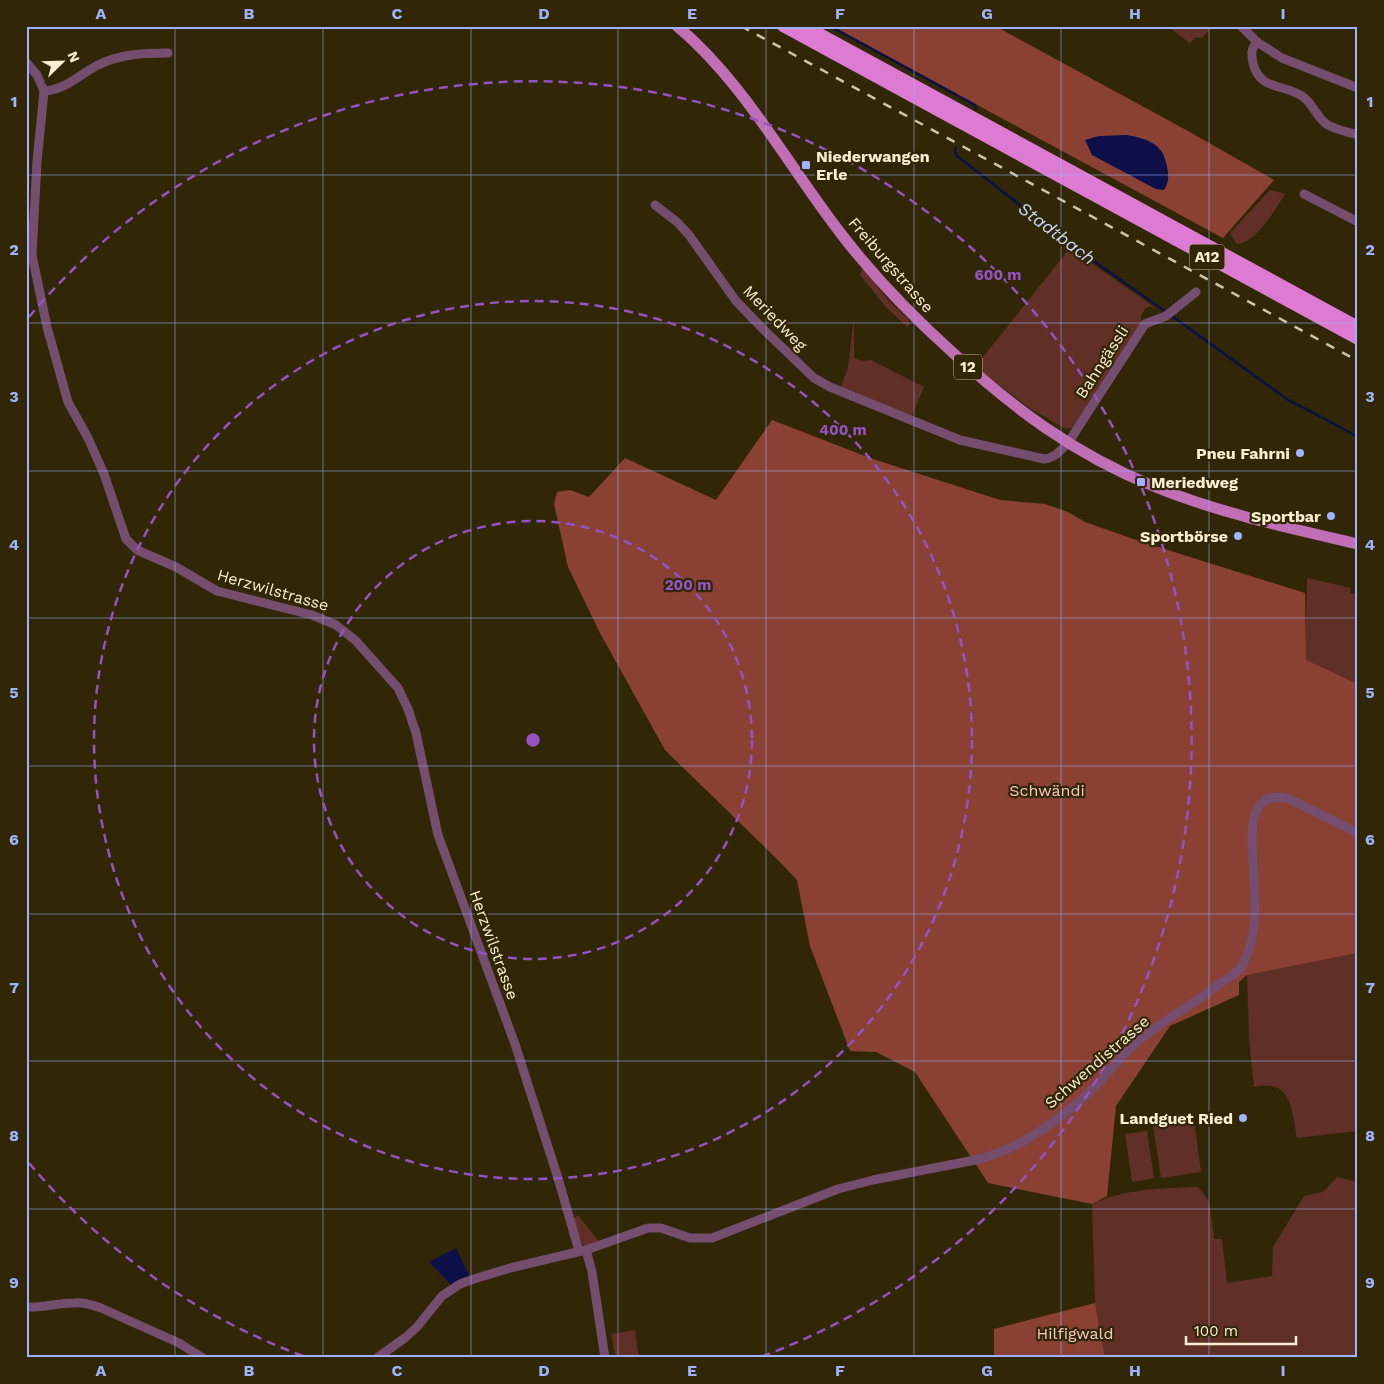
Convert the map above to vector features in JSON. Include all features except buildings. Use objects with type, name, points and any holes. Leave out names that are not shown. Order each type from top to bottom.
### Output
[{"type":"highway","name":"A12","points":[[784,26],[1358,339]]},
{"type":"highway","name":"A12","points":[[805,26],[1358,327]]},
{"type":"main road","name":"Freiburgstrasse","points":[[678,26],[707,54],[732,83],[836,228],[896,300],[927,331],[992,388],[1032,419],[1068,443],[1131,477],[1193,501],[1246,517],[1358,544]]},
{"type":"street","points":[[1242,26],[1257,42],[1282,58],[1358,88]]},
{"type":"street","points":[[1257,42],[1251,52],[1256,73],[1263,81],[1300,95],[1307,100],[1327,125],[1358,135]]},
{"type":"street","points":[[26,62],[37,75],[44,91],[65,86],[98,65],[119,56],[138,53],[168,53]]},
{"type":"street","name":"Herzwilstrasse","points":[[44,91],[37,162],[32,255],[47,328],[64,390],[104,474],[126,540],[137,550],[176,567],[217,591],[312,615],[336,625],[361,646],[398,688],[408,709],[416,734],[438,835],[514,1044],[558,1178],[592,1272],[605,1358]]},
{"type":"street","points":[[1304,194],[1358,222]]},
{"type":"street","name":"Meriedweg","points":[[655,205],[677,222],[689,235],[736,301],[814,378],[830,388],[952,437],[1033,457],[1050,459],[1056,456],[1068,443]]},
{"type":"street","name":"Bahngässli","points":[[1068,443],[1145,324],[1166,316],[1196,292]]},
{"type":"street","name":"Schwendistrasse","points":[[377,1358],[406,1337],[417,1327],[442,1296],[460,1284],[510,1268],[583,1250],[648,1228],[661,1228],[690,1238],[705,1239],[721,1236],[838,1189],[873,1180],[980,1159],[995,1154],[1028,1137],[1075,1105],[1140,1039],[1206,995],[1241,967],[1250,944],[1255,913],[1253,821],[1256,811],[1263,803],[1274,797],[1292,800],[1358,833]]},
{"type":"street","points":[[26,1308],[74,1303],[101,1308],[179,1343],[203,1358]]},
{"type":"shaded area","points":[[1167,26],[1207,26],[1211,28],[1202,38],[1196,37],[1190,43]]},
{"type":"shaded area","points":[[1127,135],[1142,138],[1159,148],[1168,170],[1167,184],[1164,190],[1156,189],[1092,155],[1085,140],[1099,136]]},
{"type":"shaded area","points":[[1270,190],[1285,194],[1258,232],[1244,242],[1237,244],[1230,233]]},
{"type":"shaded area","points":[[1070,248],[1157,309],[1150,306],[1145,309],[1141,323],[1076,424],[1066,429],[1031,409],[975,367]]},
{"type":"shaded area","points":[[862,268],[889,301],[908,319],[910,324],[907,327],[886,307],[860,275]]},
{"type":"shaded area","points":[[854,317],[854,358],[862,361],[871,360],[924,387],[911,417],[840,389],[848,368]]},
{"type":"shaded area","points":[[1307,578],[1351,588],[1350,593],[1358,595],[1358,684],[1305,660]]},
{"type":"shaded area","points":[[1358,953],[1358,1131],[1297,1138],[1291,1107],[1283,1092],[1276,1087],[1267,1085],[1254,1087],[1249,1039],[1247,975]]},
{"type":"shaded area","points":[[1193,1112],[1201,1172],[1161,1178],[1152,1118]]},
{"type":"shaded area","points":[[1147,1131],[1154,1178],[1132,1182],[1125,1134]]},
{"type":"shaded area","points":[[1337,1177],[1358,1182],[1358,1358],[1105,1358],[1095,1303],[1092,1204],[1130,1192],[1198,1187],[1209,1201],[1214,1239],[1222,1239],[1227,1283],[1272,1276],[1273,1247],[1304,1196],[1323,1192]]},
{"type":"shaded area","points":[[578,1215],[600,1243],[585,1246],[582,1244],[574,1225],[574,1218]]},
{"type":"shaded area","points":[[456,1248],[469,1275],[451,1285],[429,1262]]},
{"type":"shaded area","points":[[635,1330],[639,1358],[616,1358],[611,1334]]},
{"type":"green space","points":[[838,26],[995,26],[1274,180],[1223,238],[837,29]],"holes":[[[1145,139],[1156,189],[1141,181]]]},
{"type":"green space","name":"Schwändi","points":[[772,420],[870,458],[1000,500],[1045,504],[1068,512],[1085,522],[1136,540],[1305,593],[1306,660],[1358,684],[1358,953],[1247,975],[1239,982],[1239,995],[1170,1026],[1116,1106],[1107,1196],[1092,1204],[988,1183],[915,1072],[876,1052],[850,1051],[810,946],[797,880],[665,750],[600,633],[568,567],[554,504],[557,492],[570,490],[589,497],[625,458],[716,500]]},
{"type":"green space","name":"Hilfigwald","points":[[1095,1303],[1105,1358],[994,1358],[994,1329]]},
{"type":"waterway","name":"Stadtbach","points":[[830,26],[975,105],[976,109]]},
{"type":"waterway","name":"Stadtbach","points":[[956,148],[957,156],[1071,245],[1166,312]]},
{"type":"waterway","name":"Stadtbach","points":[[1172,316],[1288,400],[1358,437]]},
{"type":"railway","points":[[741,26],[1358,361]]},
{"type":"place","name":"Niederwangen Erle","points":[[806,165]]},
{"type":"place","name":"Pneu Fahrni","points":[[1300,453]]},
{"type":"place","name":"Meriedweg","points":[[1141,482]]},
{"type":"place","name":"Sportbar","points":[[1331,516]]},
{"type":"place","name":"Sportbörse","points":[[1238,536]]},
{"type":"place","name":"Landguet Ried","points":[[1243,1118]]}]
